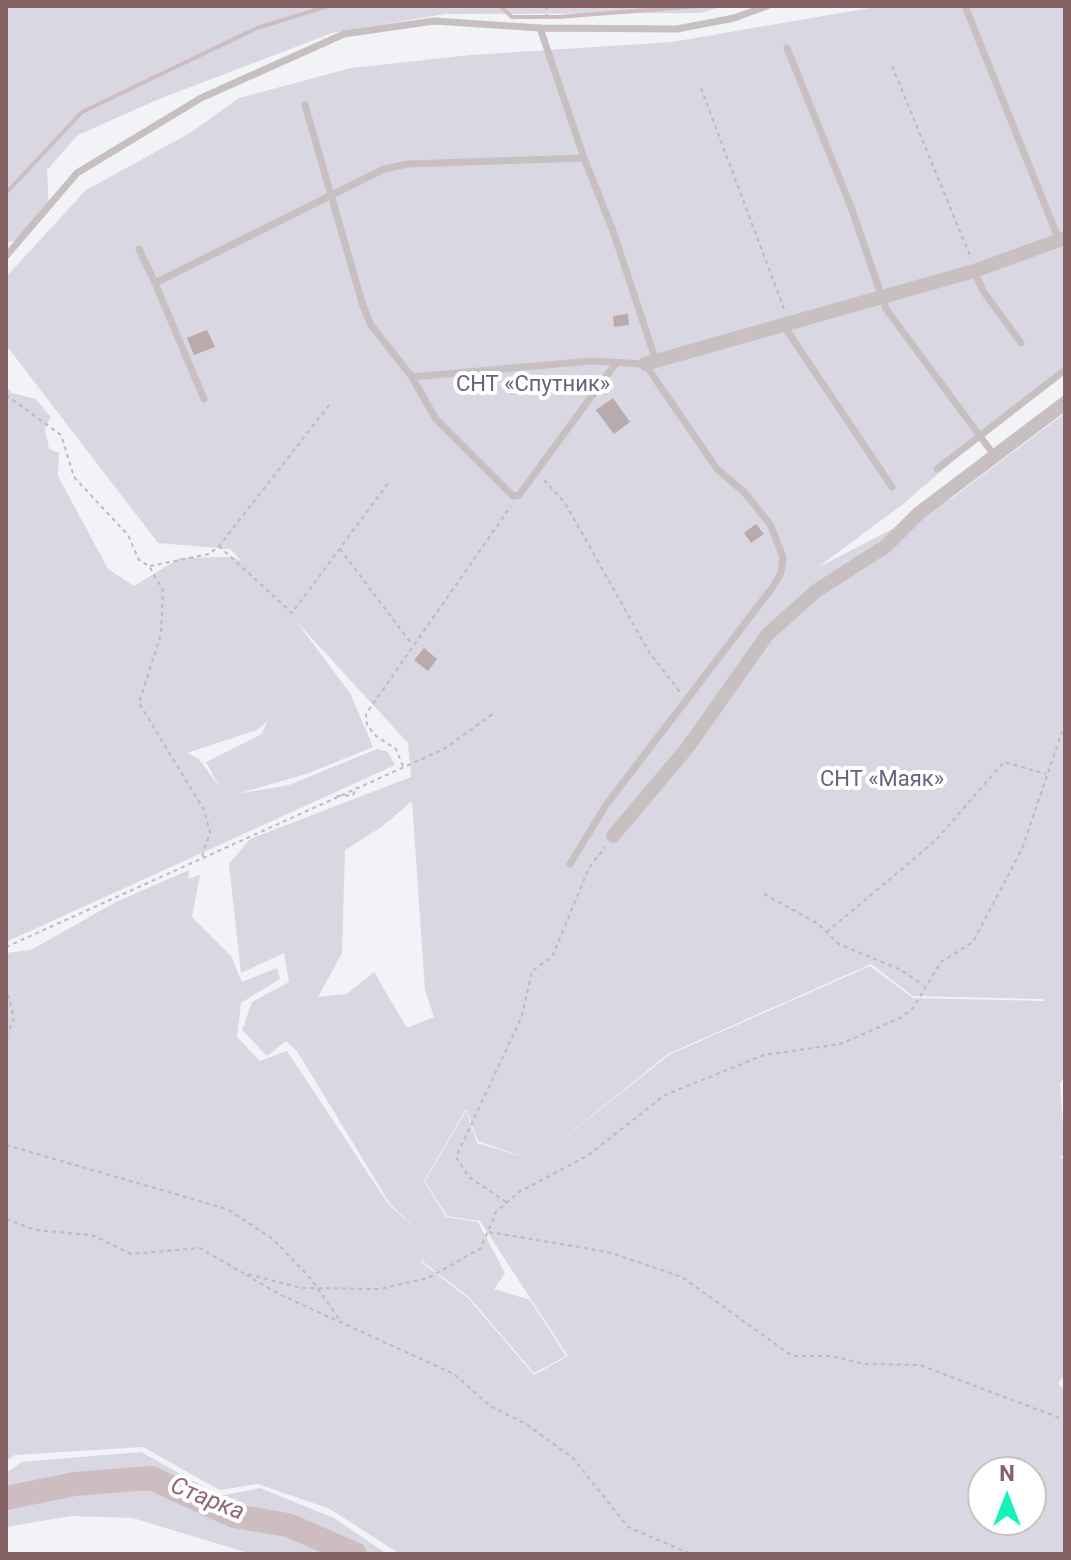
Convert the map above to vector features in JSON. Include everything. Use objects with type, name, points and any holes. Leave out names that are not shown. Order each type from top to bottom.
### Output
[{"type":"street","points":[[650,363],[976,270],[1062,239]]},
{"type":"street","points":[[613,836],[688,747],[767,635],[816,591],[886,546],[919,513],[1065,403]]},
{"type":"lane","points":[[6,256],[77,173],[201,98],[344,34],[434,21],[540,28],[677,29],[734,18],[767,6]]},
{"type":"lane","points":[[965,6],[1062,239]]},
{"type":"lane","points":[[540,28],[584,158],[613,231],[650,363],[717,469],[744,492],[770,524],[783,557],[781,573],[772,588],[606,805],[570,864]]},
{"type":"lane","points":[[787,48],[851,207],[886,309],[994,455]]},
{"type":"lane","points":[[305,105],[371,325],[412,377],[435,418],[507,492],[519,495],[616,363]]},
{"type":"lane","points":[[155,283],[384,169],[408,164],[584,158]]},
{"type":"lane","points":[[139,249],[204,399]]},
{"type":"lane","points":[[976,270],[983,291],[1021,343]]},
{"type":"lane","points":[[787,326],[892,487]]},
{"type":"lane","points":[[412,377],[591,361],[650,363]]},
{"type":"lane","points":[[937,469],[1065,370]]},
{"type":"path","points":[[546,6],[547,15]]},
{"type":"path","points":[[892,66],[976,270]]},
{"type":"path","points":[[701,88],[787,326]]},
{"type":"path","points":[[6,395],[61,435],[74,477],[128,535],[139,560],[149,566],[163,590],[161,634],[139,703],[204,810],[210,832],[202,857]]},
{"type":"path","points":[[149,566],[209,554],[219,546],[330,404]]},
{"type":"path","points":[[535,472],[565,503],[649,652],[674,689],[688,696]]},
{"type":"path","points":[[219,546],[292,613],[389,482]]},
{"type":"path","points":[[404,767],[396,749],[376,736],[367,725],[366,714],[519,495]]},
{"type":"path","points":[[339,548],[413,645]]},
{"type":"path","points":[[6,947],[444,749],[494,713]]},
{"type":"path","points":[[243,1273],[318,1289],[380,1289],[408,1285],[481,1248],[496,1212],[546,1176],[587,1156],[665,1095],[764,1055],[840,1044],[900,1018],[913,1008],[924,985],[941,962],[973,942],[1022,849],[1065,723]]},
{"type":"path","points":[[827,932],[935,841],[1004,762],[1047,775]]},
{"type":"path","points":[[507,1203],[469,1177],[456,1157],[522,1016],[532,971],[552,957],[589,868],[613,836]]},
{"type":"path","points":[[764,894],[817,923],[839,944],[901,970],[924,985]]},
{"type":"path","points":[[6,987],[14,1018],[6,1038]]},
{"type":"path","points":[[6,1145],[227,1209],[273,1239],[318,1289],[343,1324]]},
{"type":"path","points":[[6,1219],[35,1230],[92,1235],[131,1254],[200,1248],[343,1324],[454,1374],[490,1406],[526,1424],[573,1458],[628,1527],[691,1554]]},
{"type":"path","points":[[487,1232],[608,1252],[682,1277],[792,1356],[832,1356],[864,1364],[920,1365],[1065,1420]]},
{"type":"green space","points":[[6,6],[723,6],[701,13],[445,14],[332,33],[159,99],[78,135],[47,170],[49,211],[16,240],[6,243]]},
{"type":"green space","points":[[881,6],[1065,6],[1065,365],[903,504],[817,568],[952,498],[1065,413],[1065,1077],[1060,1083],[1065,1155],[1060,1157],[1065,1160],[1065,1375],[1058,1383],[1065,1391],[1065,1554],[400,1554],[330,1509],[258,1484],[220,1490],[143,1447],[15,1455],[6,1461],[6,953],[31,950],[116,902],[189,870],[188,879],[200,875],[192,917],[231,956],[242,982],[277,968],[280,979],[241,1003],[237,1037],[260,1061],[287,1051],[389,1205],[421,1233],[390,1204],[297,1051],[286,1041],[267,1056],[242,1030],[252,1002],[289,982],[284,953],[241,973],[229,864],[250,839],[411,777],[408,743],[296,621],[350,693],[373,747],[309,773],[237,794],[289,785],[377,749],[388,752],[395,765],[6,942],[6,387],[12,393],[36,399],[51,417],[45,428],[49,449],[59,453],[58,476],[108,569],[134,586],[180,558],[232,557],[242,561],[230,549],[158,543],[6,345],[6,277],[86,190],[190,133],[239,98],[351,68],[471,55],[672,42]],"holes":[[[267,721],[262,734],[206,762],[220,788],[199,759],[187,753],[257,730]],[[412,801],[425,990],[434,1017],[407,1028],[374,972],[347,994],[318,997],[342,953],[345,850],[383,826]],[[871,964],[913,996],[1044,1001],[913,998],[870,966],[669,1055],[535,1161],[668,1054]],[[466,1109],[478,1141],[527,1158],[477,1143],[466,1111],[425,1181],[447,1216],[480,1221],[568,1356],[534,1375],[468,1298],[421,1262],[424,1253],[422,1261],[469,1297],[534,1373],[566,1356],[530,1300],[494,1289],[505,1273],[478,1222],[446,1217],[424,1181]]]},
{"type":"green space","points":[[141,1452],[220,1496],[260,1488],[334,1518],[387,1554],[248,1553],[133,1518],[71,1516],[6,1527],[6,1473],[22,1462]]},
{"type":"building","points":[[628,314],[629,325],[614,327],[613,316]]},
{"type":"building","points":[[207,330],[215,347],[194,355],[187,338]]},
{"type":"building","points":[[613,398],[630,422],[614,434],[596,410]]},
{"type":"building","points":[[756,524],[764,534],[751,543],[744,533]]},
{"type":"building","points":[[424,648],[437,659],[428,671],[414,660]]},
{"type":"waterway","points":[[6,193],[82,112],[257,28],[328,6]]},
{"type":"waterway","points":[[500,6],[512,17],[558,17],[699,6]]},
{"type":"waterway","name":"Старка","points":[[6,1498],[75,1484],[151,1478],[234,1516],[288,1525],[355,1554]]},
{"type":"park label","name":"СНТ «Спутник»","points":[[533,385]]},
{"type":"park label","name":"СНТ «Маяк»","points":[[882,780]]}]
